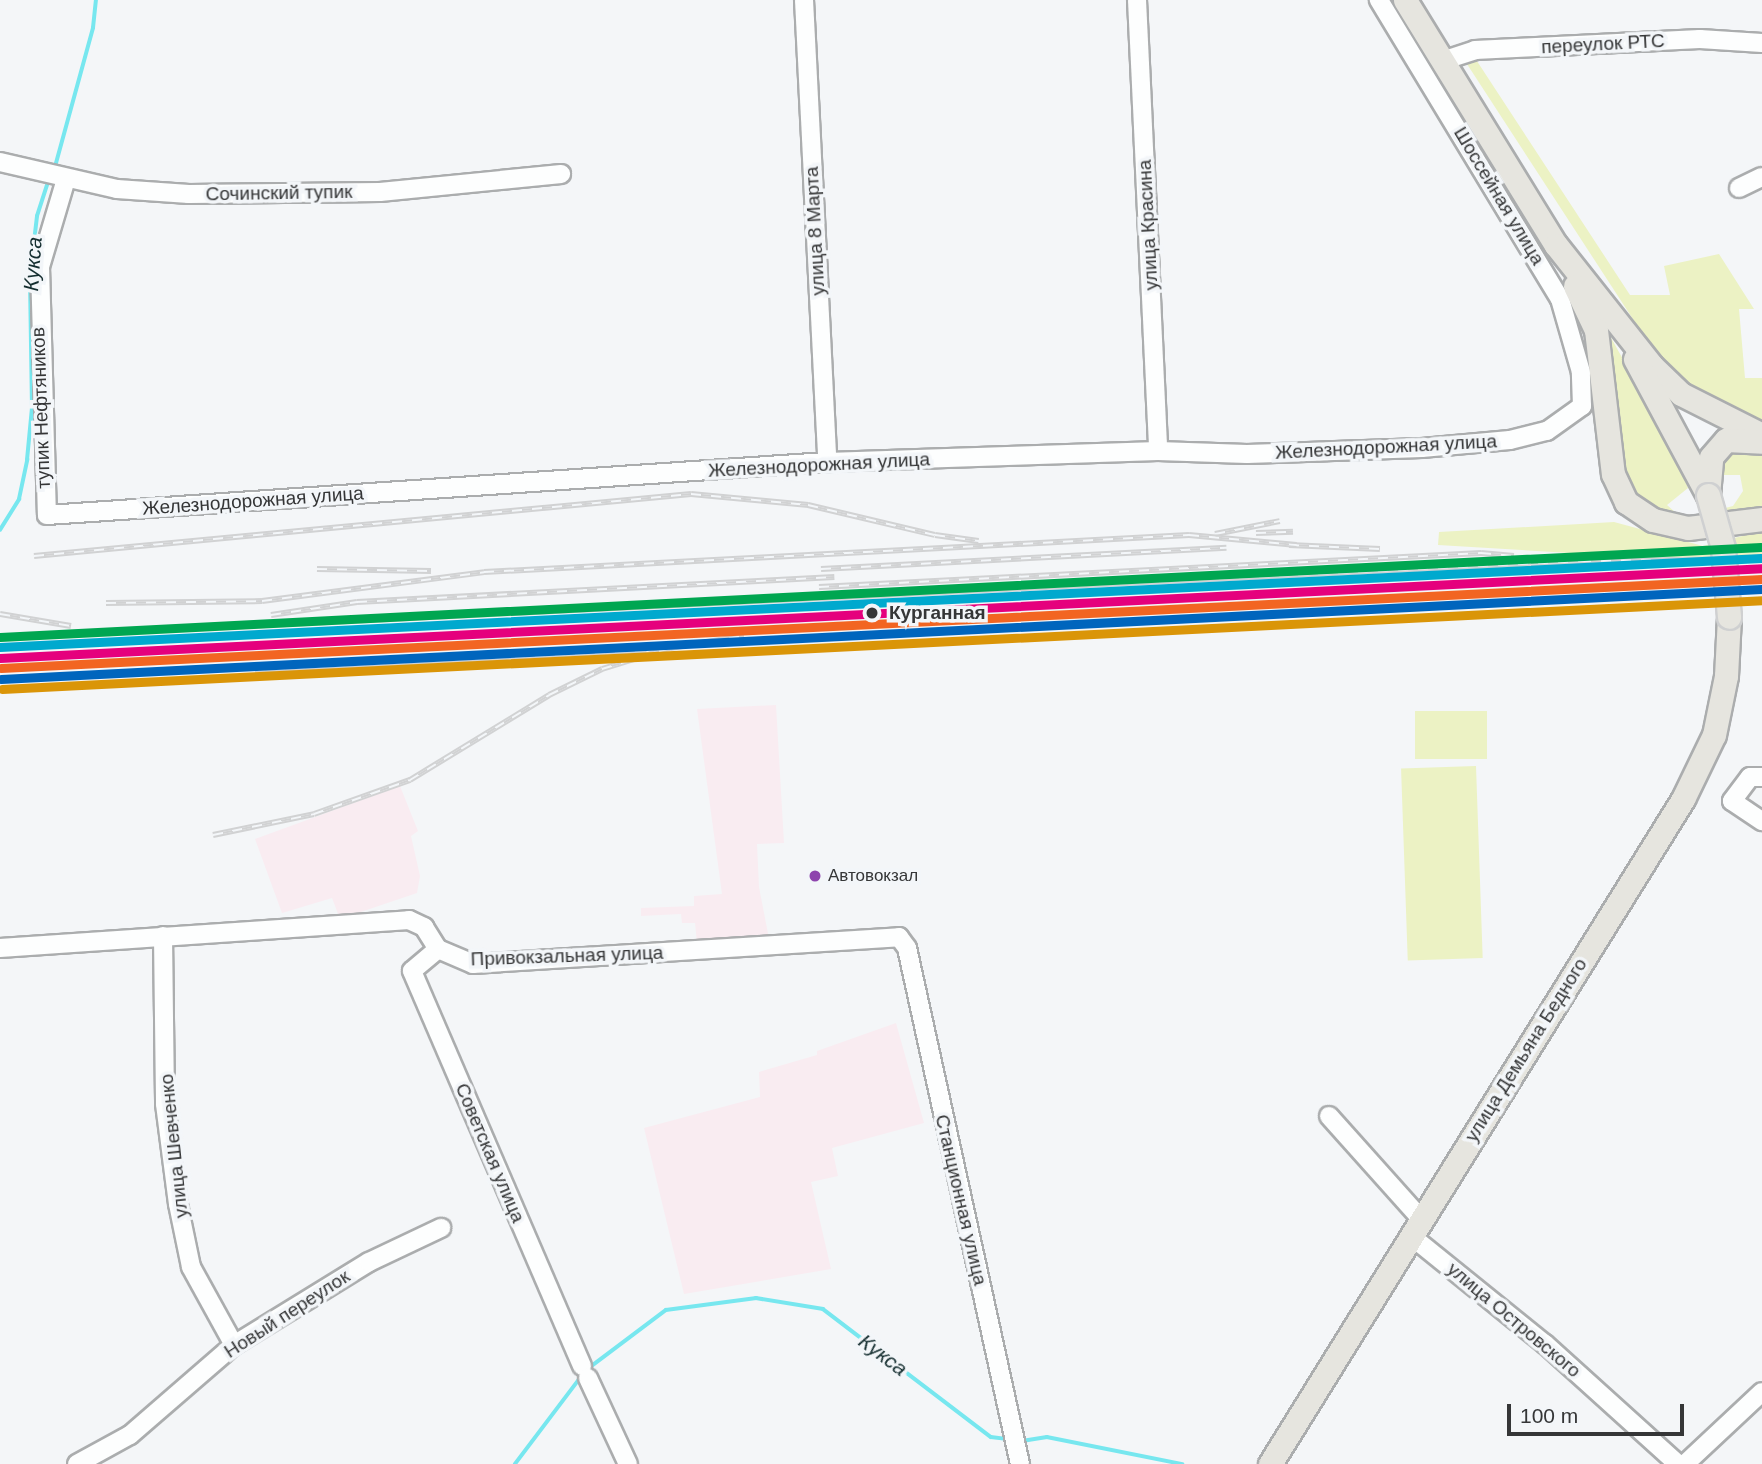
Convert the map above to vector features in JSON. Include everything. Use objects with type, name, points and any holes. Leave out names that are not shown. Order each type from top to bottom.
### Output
[{"type":"main road","name":"Шоссейная улица","points":[[1405,0],[1445,60],[1556,245],[1609,314]]},
{"type":"main road","points":[[1556,245],[1596,330],[1613,474],[1626,502],[1653,520],[1688,528],[1762,519]]},
{"type":"main road","points":[[1609,314],[1681,394],[1762,435]]},
{"type":"main road","points":[[1609,314],[1709,495]]},
{"type":"main road","points":[[1709,495],[1711,457],[1726,440],[1762,442]]},
{"type":"main road","name":"улица Демьяна Бедного","points":[[1270,1464],[1684,799],[1714,735],[1726,676],[1729,617],[1723,548],[1709,495]]},
{"type":"street","name":"улица 8 Марта","points":[[804,0],[827,463]]},
{"type":"street","name":"улица Красина","points":[[1137,0],[1158,451]]},
{"type":"street","name":"Шоссейная улица","points":[[1379,0],[1560,299],[1581,372],[1582,406]]},
{"type":"street","name":"переулок РТС","points":[[1445,60],[1475,50],[1700,39],[1760,47]]},
{"type":"street","name":"Сочинский тупик","points":[[0,162],[57,177],[189,194],[380,192],[561,174]]},
{"type":"street","name":"тупик Нефтяников","points":[[47,515],[40,267],[57,177]]},
{"type":"street","points":[[1739,188],[1762,177]]},
{"type":"street","name":"Железнодорожная улица","points":[[47,515],[827,463],[1158,451],[1409,449],[1510,440],[1546,431],[1582,406]]},
{"type":"street","points":[[1762,777],[1750,777],[1732,801],[1762,821]]},
{"type":"street","name":"Привокзальная улица","points":[[0,948],[409,920],[424,927],[439,949],[473,964],[899,937]]},
{"type":"street","name":"улица Шевченко","points":[[163,936],[165,1104],[178,1204],[191,1267],[234,1345]]},
{"type":"street","name":"Станционная улица","points":[[899,937],[907,948],[1020,1464]]},
{"type":"street","name":"Советская улица","points":[[439,949],[412,971],[585,1372],[628,1464]]},
{"type":"street","name":"улица Островского","points":[[1329,1116],[1416,1227],[1678,1464]]},
{"type":"street","name":"Новый переулок","points":[[77,1464],[130,1435],[234,1345],[369,1262],[440,1228]]},
{"type":"street","points":[[1685,1464],[1762,1392]]},
{"type":"shaded area","points":[[776,705],[784,843],[757,844],[759,887],[769,939],[697,943],[695,923],[682,923],[681,914],[641,916],[641,908],[694,906],[694,896],[722,894],[697,709]]},
{"type":"shaded area","points":[[400,786],[418,831],[411,836],[420,876],[417,893],[340,919],[332,898],[282,913],[255,839]]},
{"type":"shaded area","points":[[896,1023],[924,1123],[832,1148],[838,1176],[811,1182],[831,1269],[684,1294],[644,1128],[760,1097],[759,1072],[817,1055],[817,1051]]},
{"type":"green space","points":[[1473,55],[1630,295],[1670,295],[1664,266],[1719,254],[1754,309],[1739,309],[1745,378],[1762,378],[1762,427],[1715,407],[1668,373],[1465,61]]},
{"type":"green space","points":[[1605,327],[1672,447],[1688,488],[1667,505],[1676,513],[1694,516],[1733,506],[1743,491],[1740,475],[1721,475],[1721,463],[1732,449],[1762,453],[1762,513],[1696,523],[1639,503],[1623,479]]},
{"type":"green space","points":[[1614,522],[1703,546],[1762,531],[1762,555],[1670,559],[1438,545],[1439,532]]},
{"type":"green space","points":[[1415,711],[1487,711],[1487,759],[1415,759]]},
{"type":"green space","points":[[1476,766],[1483,958],[1408,961],[1401,769]]},
{"type":"waterway","name":"Кукса","points":[[55,167],[93,28],[96,0]]},
{"type":"waterway","name":"Кукса","points":[[0,530],[19,499],[27,460],[32,408],[30,276],[37,216],[49,180]]},
{"type":"waterway","name":"Кукса","points":[[589,1368],[666,1310],[756,1298],[823,1309],[991,1437],[1008,1439]]},
{"type":"waterway","name":"Кукса","points":[[515,1464],[580,1378]]},
{"type":"waterway","name":"Кукса","points":[[1022,1441],[1047,1437],[1182,1464]]},
{"type":"railway","points":[[34,556],[691,494],[808,505],[935,535],[979,541]]},
{"type":"railway","points":[[1215,534],[1280,521]]},
{"type":"railway","points":[[1256,533],[1293,532]]},
{"type":"railway","points":[[106,603],[262,601],[484,572],[1189,535],[1297,545]]},
{"type":"railway","points":[[1289,545],[1380,549]]},
{"type":"railway","points":[[821,569],[1226,548]]},
{"type":"railway","points":[[819,587],[1481,553],[1514,556]]},
{"type":"railway","points":[[0,638],[1581,561],[1762,559]]},
{"type":"railway","points":[[317,569],[431,571]]},
{"type":"railway","points":[[271,615],[357,602],[834,577]]},
{"type":"railway","points":[[0,614],[71,626]]},
{"type":"railway","points":[[213,835],[314,814],[410,780],[549,695],[602,669],[670,648],[744,636]]},
{"type":"railway","points":[[255,670],[646,650]]},
{"type":"transit line","points":[[0,637],[1761,547]]},
{"type":"transit line","points":[[0,647],[1761,558]]},
{"type":"transit line","points":[[0,658],[1762,568]]},
{"type":"transit line","points":[[1,668],[1762,579]]},
{"type":"transit line","points":[[1,679],[1762,589]]},
{"type":"transit line","points":[[2,689],[1762,600]]},
{"type":"place","name":"Курганная","points":[[872,613]]},
{"type":"place","name":"Автовокзал","points":[[815,876]]}]
